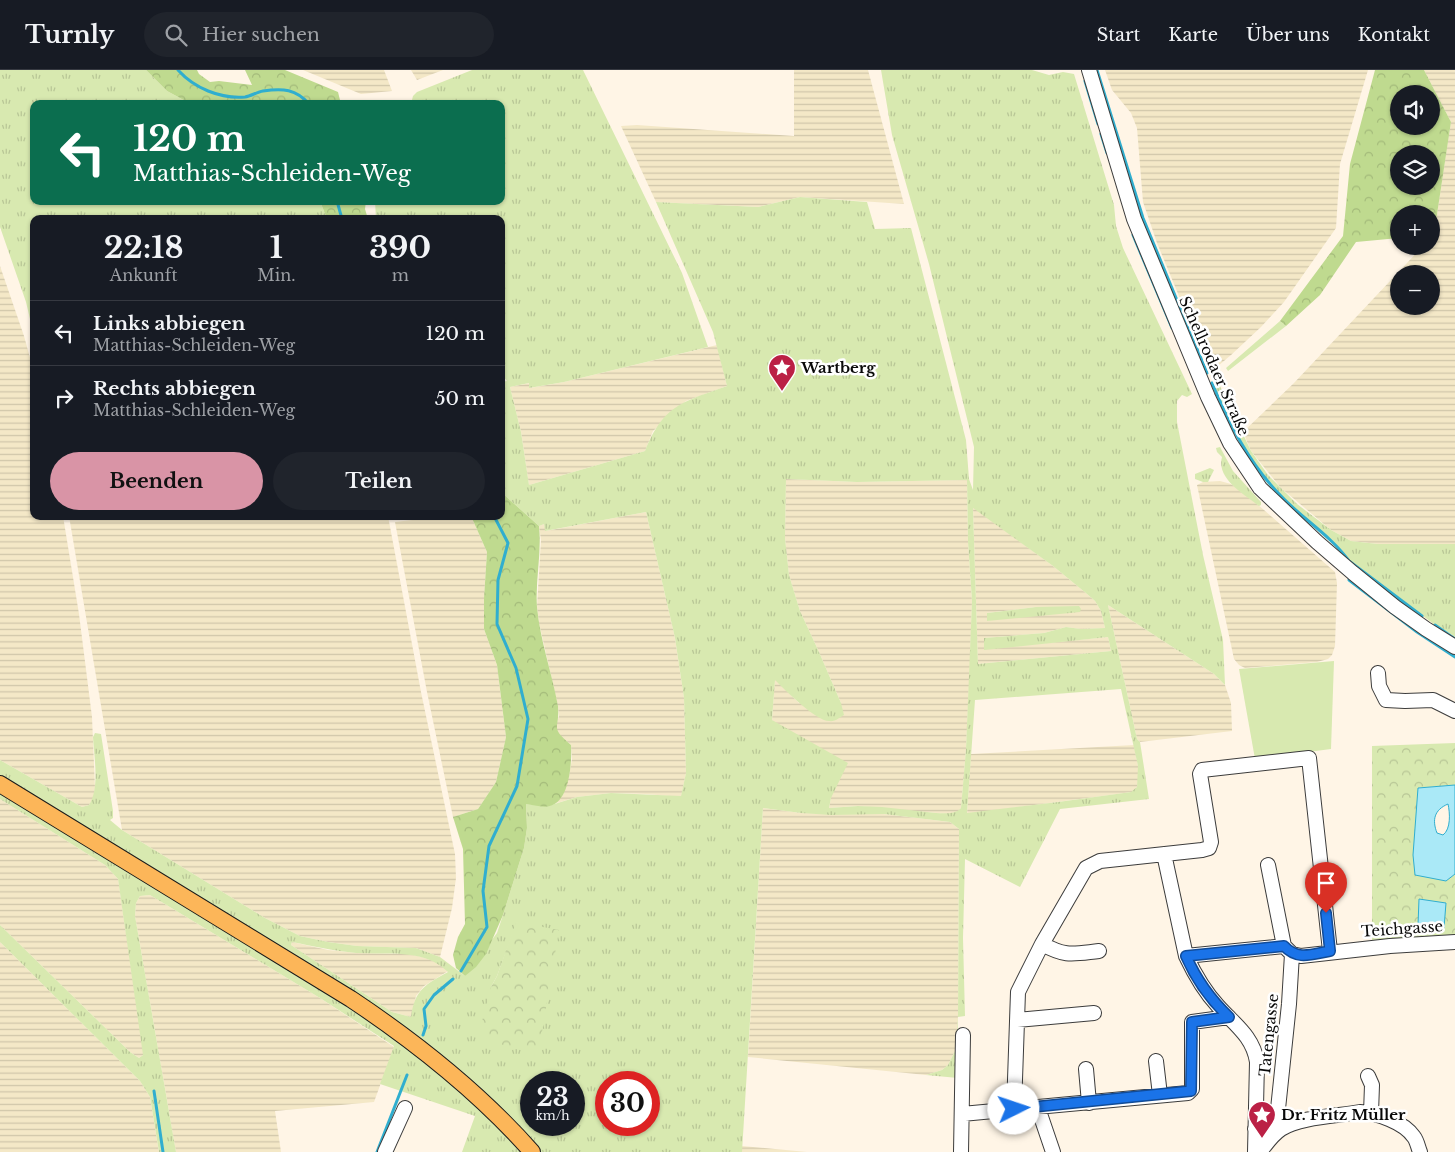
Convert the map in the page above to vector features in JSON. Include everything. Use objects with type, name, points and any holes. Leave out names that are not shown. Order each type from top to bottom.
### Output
[{"type":"main road","points":[[0,784],[301,968],[382,1020],[464,1084],[532,1152]]},
{"type":"street","name":"Schellrodaer Straße","points":[[1089,70],[1140,236],[1208,397],[1230,443],[1260,488],[1317,542],[1395,607],[1455,648]]},
{"type":"street","points":[[1378,673],[1379,686],[1386,700],[1405,702],[1434,700],[1455,711]]},
{"type":"street","points":[[1014,1109],[1018,992],[1042,944],[1086,868],[1100,861],[1209,848],[1211,842],[1200,771],[1309,758],[1330,951]]},
{"type":"street","points":[[1164,854],[1186,956],[1191,968],[1216,1005],[1251,1041],[1256,1052],[1255,1152]]},
{"type":"street","name":"Tatengasse","points":[[1268,865],[1282,943],[1288,950],[1289,1004],[1277,1115],[1279,1130]]},
{"type":"street","name":"Teichgasse","points":[[1288,950],[1301,956],[1330,951],[1455,942]]},
{"type":"street","points":[[1042,944],[1057,952],[1066,954],[1099,951]]},
{"type":"street","points":[[1186,956],[1288,950]]},
{"type":"street","points":[[1017,1020],[1094,1013]]},
{"type":"street","points":[[962,1114],[1038,1108],[1191,1091],[1192,1022],[1229,1017]]},
{"type":"street","points":[[962,1152],[963,1035]]},
{"type":"street","points":[[1156,1060],[1160,1095]]},
{"type":"street","points":[[1086,1069],[1088,1102]]},
{"type":"street","points":[[1368,1076],[1372,1085],[1371,1113]]},
{"type":"street","points":[[385,1152],[405,1108]]},
{"type":"street","points":[[1038,1108],[1053,1152]]},
{"type":"street","points":[[1260,1152],[1268,1140],[1279,1130],[1298,1122],[1360,1112],[1371,1113],[1390,1119],[1410,1133],[1420,1152]]},
{"type":"street","points":[[1255,1129],[1279,1130]]},
{"type":"shaded area","points":[[303,70],[384,70],[392,91],[361,94]]},
{"type":"shaded area","points":[[411,70],[443,70],[417,80]]},
{"type":"shaded area","points":[[794,70],[868,70],[904,204],[800,197],[758,207],[656,202],[621,126],[637,125],[794,136]]},
{"type":"shaded area","points":[[1105,70],[1368,70],[1340,164],[1336,228],[1284,302],[1231,355],[1210,371],[1157,243],[1143,202],[1137,128],[1131,113],[1112,90]]},
{"type":"shaded area","points":[[1424,70],[1455,70],[1455,544],[1378,544],[1351,541],[1331,530],[1281,488],[1251,451],[1243,432],[1294,383],[1390,281],[1390,315],[1440,315],[1440,265],[1405,265],[1415,255],[1440,255],[1440,205],[1438,205],[1451,122],[1440,101],[1440,85],[1432,85]]},
{"type":"shaded area","points":[[0,266],[30,358],[30,520],[64,520],[79,614],[92,717],[94,798],[89,805],[82,807],[0,760]]},
{"type":"shaded area","points":[[717,345],[727,386],[686,401],[653,431],[645,451],[529,485],[521,432],[510,387],[530,383],[530,388],[564,382]]},
{"type":"shaded area","points":[[786,479],[857,482],[967,480],[968,542],[972,601],[966,749],[961,808],[958,812],[949,814],[858,806],[829,808],[831,798],[772,720],[775,679],[799,703],[841,703],[800,611],[789,575],[785,538]]},
{"type":"shaded area","points":[[1220,481],[1231,484],[1256,503],[1335,572],[1337,583],[1335,646],[1332,655],[1328,659],[1317,662],[1245,668],[1234,659],[1197,485],[1203,482]]},
{"type":"shaded area","points":[[973,507],[1053,566],[1095,601],[1101,611],[1105,628],[1081,629],[1066,627],[1044,633],[985,638],[984,649],[1108,637],[1111,651],[978,664]],"holes":[[[1036,607],[987,621],[987,613]]]},
{"type":"shaded area","points":[[646,512],[675,638],[684,698],[686,773],[681,797],[611,793],[577,797],[557,803],[563,794],[572,759],[571,745],[557,733],[558,706],[539,623],[537,606],[541,540],[539,526],[544,524],[546,531]]},
{"type":"shaded area","points":[[70,520],[389,520],[421,692],[455,854],[456,878],[452,908],[440,957],[416,948],[357,946],[300,936],[265,918],[122,830]]},
{"type":"shaded area","points":[[412,520],[473,520],[487,552],[484,629],[497,665],[506,737],[496,782],[478,809],[453,817],[427,692],[395,522]]},
{"type":"shaded area","points":[[1108,605],[1214,674],[1225,685],[1231,703],[1232,731],[1140,742],[1137,739]]},
{"type":"shaded area","points":[[1134,745],[1138,766],[1138,780],[1137,787],[1132,792],[967,814],[971,754]]},
{"type":"shaded area","points":[[0,799],[105,865],[118,879],[143,1049],[143,1055],[139,1058],[130,1052],[0,925]]},
{"type":"shaded area","points":[[763,808],[801,813],[884,814],[950,822],[959,829],[958,1016],[956,1049],[948,1065],[942,1070],[926,1075],[748,1057]]},
{"type":"shaded area","points":[[150,895],[320,998],[394,1047],[374,1102],[275,1111],[281,1152],[176,1152],[135,916],[136,903],[140,896]]},
{"type":"shaded area","points":[[0,942],[140,1081],[150,1097],[159,1152],[0,1152]]},
{"type":"shaded area","points":[[292,942],[328,950],[358,953],[409,954],[437,962],[448,971],[424,986],[416,996],[411,1017],[392,1012],[291,945]]},
{"type":"shaded area","points":[[742,1146],[807,1152],[742,1152]]},
{"type":"green space","points":[[0,70],[146,70],[167,91],[184,100],[30,100],[30,205],[322,205],[325,215],[30,215],[30,319],[0,227]]},
{"type":"green space","points":[[146,70],[197,70],[199,74],[210,82],[219,81],[252,85],[245,70],[285,70],[338,92],[340,100],[184,100],[167,91]]},
{"type":"green space","points":[[472,70],[583,70],[682,273],[708,347],[564,382],[529,388],[529,383],[510,387],[521,432],[529,485],[645,451],[652,435],[668,414],[687,401],[727,386],[713,332],[656,202],[758,207],[800,197],[867,202],[875,229],[911,228],[966,440],[969,479],[973,490],[974,447],[929,264],[892,135],[881,70],[1032,70],[1049,75],[1063,72],[1074,74],[1114,205],[1116,226],[1123,248],[1192,394],[1187,397],[1182,395],[1177,401],[1177,422],[1203,555],[1223,640],[1225,685],[1214,674],[1108,605],[1137,739],[1140,742],[1149,799],[1060,809],[1020,887],[965,859],[963,938],[965,1016],[958,1017],[958,1078],[926,1075],[942,1070],[948,1065],[956,1049],[958,1016],[959,829],[950,822],[884,814],[831,815],[763,808],[742,1152],[462,1152],[475,1116],[380,1084],[394,1046],[320,998],[150,895],[140,896],[136,903],[135,916],[176,1152],[159,1152],[150,1097],[140,1081],[0,942],[0,925],[130,1052],[139,1058],[143,1055],[118,879],[105,865],[0,799],[0,760],[82,807],[89,805],[95,781],[93,737],[95,733],[101,734],[113,811],[113,818],[110,820],[122,830],[265,918],[300,936],[357,946],[416,948],[440,957],[465,976],[497,933],[524,848],[527,828],[526,804],[548,806],[577,797],[611,793],[681,796],[686,773],[684,698],[675,638],[646,512],[545,531],[544,524],[539,526],[505,496],[505,381],[507,381],[505,379],[505,215],[376,215],[375,205],[505,205],[505,100],[412,100],[417,92]],"holes":[[[786,479],[857,482],[967,480],[968,542],[972,601],[966,749],[961,808],[959,810],[953,813],[936,813],[882,807],[829,808],[831,798],[848,763],[772,720],[775,680],[801,704],[823,720],[833,721],[844,715],[841,703],[800,611],[789,575],[785,538]],[[973,508],[1053,566],[1095,601],[1101,611],[1105,628],[1081,629],[1066,627],[1044,633],[984,638],[984,650],[1108,637],[1111,651],[978,664]],[[1121,689],[1138,766],[1137,787],[1131,792],[967,813],[975,700]],[[517,922],[538,1050],[491,987]],[[292,942],[348,952],[417,956],[438,964],[448,972],[422,989],[415,1000],[411,1017],[392,1012],[291,945]]]},
{"type":"green space","points":[[1375,70],[1424,70],[1432,85],[1390,85],[1390,135],[1440,135],[1440,101],[1451,122],[1440,194],[1440,145],[1390,145],[1390,195],[1440,195],[1438,205],[1390,205],[1390,239],[1356,242],[1320,295],[1286,326],[1280,321],[1343,236],[1350,164]]},
{"type":"green space","points":[[322,205],[366,205],[367,215],[325,215]]},
{"type":"green space","points":[[1280,321],[1286,326],[1228,371],[1226,368]]},
{"type":"green space","points":[[1213,382],[1219,384],[1251,451],[1268,475],[1297,504],[1331,530],[1351,541],[1378,544],[1455,544],[1455,637],[1435,625],[1349,560],[1342,550],[1281,496],[1250,458],[1230,421]]},
{"type":"green space","points":[[1220,447],[1233,471],[1261,502],[1261,505],[1259,506],[1227,479],[1221,465],[1222,457],[1216,448]]},
{"type":"green space","points":[[1210,468],[1214,470],[1208,482],[1195,479],[1195,474]]},
{"type":"green space","points":[[505,496],[539,526],[537,607],[543,644],[558,706],[557,728],[571,745],[571,761],[566,789],[557,803],[544,807],[526,804],[527,828],[524,848],[503,915],[486,954],[476,967],[465,976],[456,968],[453,955],[458,937],[465,924],[463,849],[453,817],[478,809],[496,782],[506,737],[497,665],[484,629],[487,552],[473,520],[505,520]]},
{"type":"green space","points":[[1079,606],[1080,612],[987,621],[987,613],[1036,607]]},
{"type":"green space","points":[[1334,661],[1331,749],[1255,759],[1239,669]]},
{"type":"green space","points":[[1455,743],[1455,785],[1418,788],[1446,881],[1455,874],[1455,935],[1372,943],[1372,746]]},
{"type":"green space","points":[[516,922],[559,930],[539,1050],[511,1049],[479,1033],[491,987],[497,976]]},
{"type":"water","points":[[1455,785],[1455,874],[1446,881],[1415,875],[1413,855],[1418,788]],"holes":[[[1448,804],[1449,825],[1443,835],[1437,833],[1435,816],[1443,806]]]},
{"type":"water","points":[[1419,899],[1446,903],[1444,928],[1418,925]]},
{"type":"waterway","points":[[178,70],[200,87],[217,94],[245,97],[263,91],[283,90],[299,95],[305,100]]},
{"type":"waterway","points":[[1097,70],[1143,218],[1207,373]]},
{"type":"waterway","points":[[1085,81],[1098,124]]},
{"type":"waterway","points":[[1101,134],[1107,153]]},
{"type":"waterway","points":[[338,205],[341,215]]},
{"type":"waterway","points":[[1133,235],[1172,328]]},
{"type":"waterway","points":[[1212,383],[1241,443],[1270,484],[1290,505],[1334,544],[1349,561],[1422,616]]},
{"type":"waterway","points":[[461,971],[487,927],[483,891],[489,846],[517,786],[528,719],[516,668],[497,624],[498,580],[508,543],[496,520]]},
{"type":"waterway","points":[[1349,580],[1417,632],[1455,657]]},
{"type":"waterway","points":[[1435,625],[1455,639]]},
{"type":"waterway","points":[[423,1035],[426,1026],[424,1009],[434,995],[453,979]]},
{"type":"waterway","points":[[377,1152],[407,1075]]},
{"type":"waterway","points":[[154,1091],[163,1152]]},
{"type":"place","name":"Wartberg","points":[[782,392]]},
{"type":"place","name":"Dr. Fritz Müller","points":[[1262,1139]]},
{"type":"route","points":[[1014,1109],[1188,1093],[1192,1089],[1192,1022],[1229,1017],[1216,1005],[1191,968],[1186,956],[1284,946],[1292,954],[1301,956],[1330,951],[1326,913]]}]
